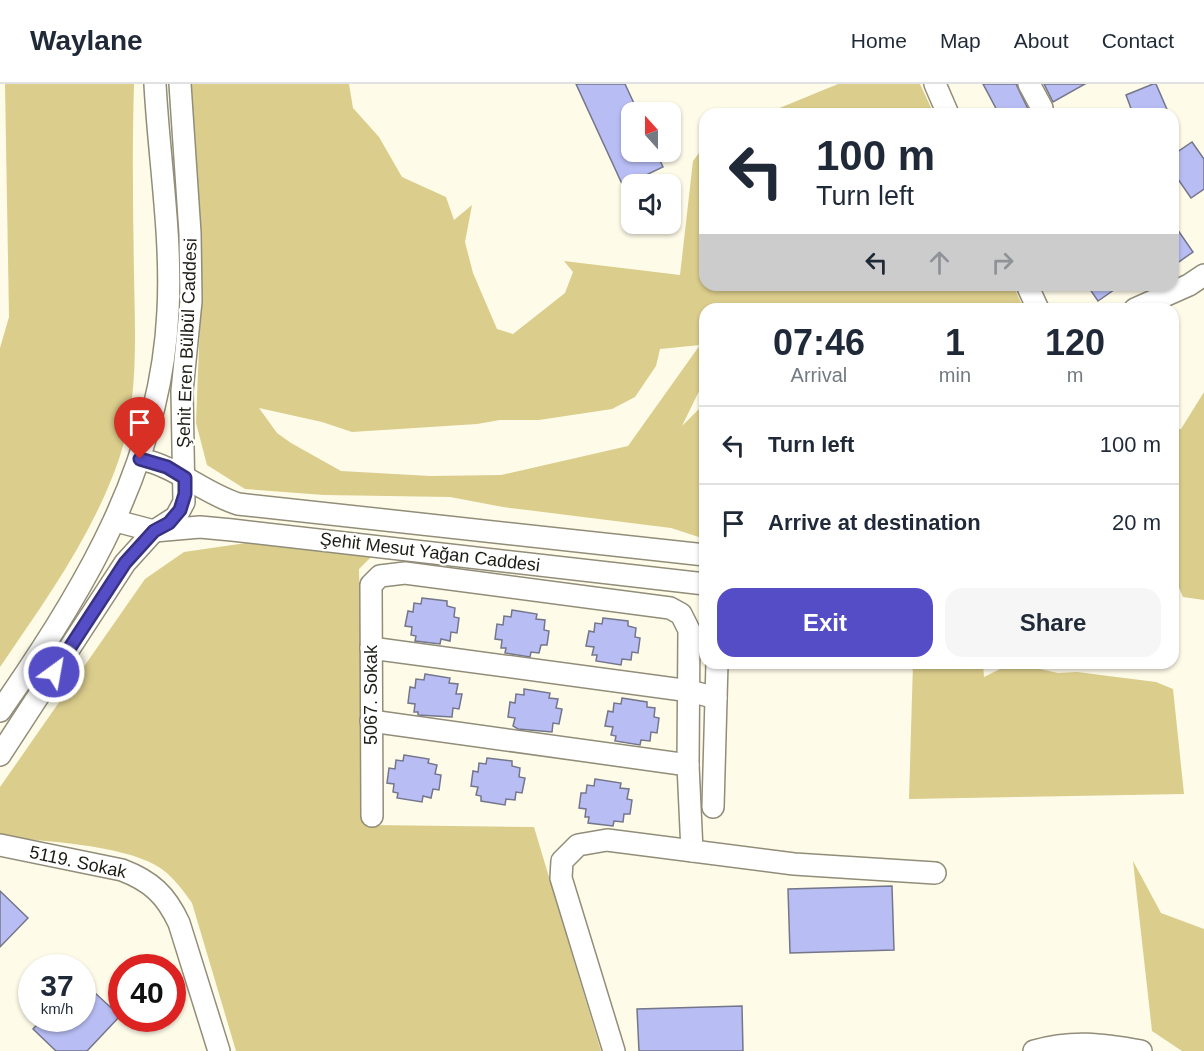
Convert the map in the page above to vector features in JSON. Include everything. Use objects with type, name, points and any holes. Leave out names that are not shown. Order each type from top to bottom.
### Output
[{"type":"street","name":"Şehit Eren Bülbül Caddesi","points":[[0,711],[51,636],[116,521],[150,431],[160,378],[168,311],[155,84]]},
{"type":"street","name":"Şehit Eren Bülbül Caddesi","points":[[0,755],[97,602],[125,563],[154,531],[169,523],[180,510],[185,494],[182,391],[191,301],[190,233],[180,84]]},
{"type":"street","points":[[934,84],[945,108]]},
{"type":"street","points":[[1029,84],[1042,108]]},
{"type":"street","points":[[1179,289],[1204,275]]},
{"type":"street","points":[[1148,303],[1176,291]]},
{"type":"street","name":"Şehit Mesut Yağan Caddesi","points":[[140,459],[167,467],[216,496],[238,504],[699,554]]},
{"type":"street","name":"Şehit Mesut Yağan Caddesi","points":[[116,521],[154,531],[200,528],[232,530],[699,583]]},
{"type":"street","name":"5067. Sokak","points":[[372,816],[371,585],[380,576],[405,573],[676,610],[684,619],[689,630],[690,691]]},
{"type":"street","points":[[371,648],[690,691],[716,698]]},
{"type":"street","points":[[713,807],[717,669]]},
{"type":"street","points":[[690,691],[688,765],[692,851]]},
{"type":"street","points":[[372,721],[688,765]]},
{"type":"street","points":[[614,1051],[561,878],[562,861],[578,845],[595,840],[794,864],[935,873]]},
{"type":"street","name":"5119. Sokak","points":[[0,845],[122,870],[140,877],[156,888],[170,903],[179,923],[219,1051]]},
{"type":"street","points":[[1034,1051],[1059,1043],[1078,1042],[1141,1051]]},
{"type":"shaded area","points":[[5,84],[134,84],[135,344],[130,414],[119,459],[108,487],[67,567],[0,667],[0,348],[9,317]]},
{"type":"shaded area","points":[[189,84],[349,84],[353,108],[379,137],[402,177],[446,197],[454,220],[472,205],[465,242],[473,273],[497,329],[513,334],[565,293],[573,272],[564,261],[680,275],[693,161],[699,153],[699,291],[1016,291],[1021,303],[699,303],[699,345],[660,349],[656,366],[635,397],[612,409],[539,420],[500,420],[477,424],[352,432],[322,422],[259,408],[277,433],[341,471],[430,476],[501,475],[628,446],[699,346],[699,391],[682,426],[699,409],[699,537],[671,528],[503,507],[450,497],[324,495],[245,489],[207,465],[196,423],[201,296]]},
{"type":"shaded area","points":[[838,84],[920,84],[931,108],[780,108]]},
{"type":"shaded area","points":[[1204,392],[1204,600],[1183,597],[1179,588],[1179,429]]},
{"type":"shaded area","points":[[253,542],[373,555],[359,569],[364,815],[373,825],[534,827],[601,1051],[236,1051],[192,903],[167,874],[157,866],[141,859],[103,848],[0,836],[0,787],[145,579],[184,552]]},
{"type":"shaded area","points":[[913,669],[983,669],[984,677],[1000,669],[1040,669],[1058,673],[1077,672],[1156,682],[1173,689],[1184,794],[909,799]]},
{"type":"shaded area","points":[[1133,861],[1161,913],[1204,929],[1204,1051],[1182,1051],[1152,1031]]},
{"type":"building","points":[[576,84],[625,84],[633,102],[621,102],[621,162],[661,162],[663,167],[648,174],[621,174],[621,182]]},
{"type":"building","points":[[983,84],[1016,84],[1028,108],[996,108]]},
{"type":"building","points":[[1044,84],[1085,84],[1053,102]]},
{"type":"building","points":[[1156,84],[1166,108],[1131,108],[1126,95]]},
{"type":"building","points":[[1192,142],[1204,159],[1204,189],[1191,198],[1179,181],[1179,151]]},
{"type":"building","points":[[1179,232],[1193,252],[1179,262]]},
{"type":"building","points":[[1091,291],[1112,291],[1098,301]]},
{"type":"building","points":[[422,598],[447,601],[447,606],[455,608],[454,617],[459,618],[457,633],[451,632],[450,641],[441,639],[440,644],[415,641],[416,636],[411,635],[412,627],[405,626],[408,611],[413,612],[414,603],[421,604]]},
{"type":"building","points":[[512,610],[537,614],[536,619],[545,620],[544,630],[549,631],[547,645],[541,645],[539,653],[531,652],[530,657],[505,653],[506,648],[501,648],[502,640],[495,639],[497,624],[503,625],[504,616],[511,617]]},
{"type":"building","points":[[603,618],[628,621],[628,626],[636,628],[635,637],[640,638],[638,653],[632,652],[631,660],[622,659],[621,665],[596,661],[597,655],[592,655],[594,647],[586,646],[589,631],[594,632],[595,623],[602,624]]},
{"type":"building","points":[[425,674],[450,678],[449,683],[458,684],[456,694],[462,694],[459,709],[453,708],[452,717],[418,715],[418,712],[414,712],[415,704],[408,703],[410,687],[415,688],[416,679],[424,680]]},
{"type":"building","points":[[524,689],[550,693],[549,698],[558,699],[556,708],[562,709],[559,724],[553,723],[552,732],[518,729],[513,726],[515,718],[508,717],[510,702],[515,703],[516,694],[524,695]]},
{"type":"building","points":[[622,698],[647,702],[647,707],[655,708],[654,717],[659,718],[657,733],[651,732],[650,741],[641,740],[640,745],[615,741],[616,736],[611,735],[613,727],[605,726],[608,711],[613,712],[614,703],[621,704]]},
{"type":"building","points":[[404,755],[429,759],[428,763],[437,765],[435,774],[441,775],[439,790],[433,789],[431,798],[423,796],[422,802],[397,798],[398,793],[393,792],[394,784],[387,783],[389,768],[395,769],[396,760],[403,761]]},
{"type":"building","points":[[487,758],[512,761],[512,766],[520,768],[519,777],[525,778],[522,793],[516,792],[515,800],[506,799],[505,805],[481,801],[481,796],[476,795],[478,787],[471,786],[473,771],[478,772],[479,763],[486,764]]},
{"type":"building","points":[[595,779],[621,783],[620,788],[629,789],[627,799],[632,800],[630,814],[624,814],[623,822],[614,821],[613,826],[588,823],[589,817],[585,817],[586,809],[579,808],[581,793],[586,793],[587,785],[594,786]]},
{"type":"building","points":[[892,886],[894,950],[790,953],[788,889]]},
{"type":"building","points":[[0,891],[28,918],[0,947]]},
{"type":"building","points":[[96,994],[108,1005],[108,1029],[87,1051],[56,1051],[36,1032],[96,1032]]},
{"type":"building","points":[[742,1006],[743,1051],[639,1051],[637,1009]]},
{"type":"route","points":[[54,672],[97,602],[125,563],[154,531],[169,523],[180,510],[185,494],[185,478],[167,467],[140,459]]}]
